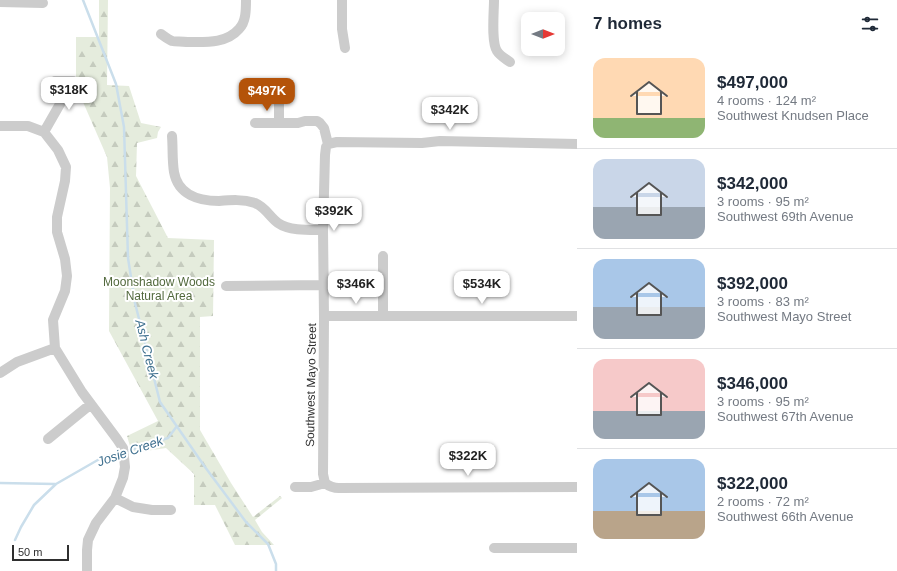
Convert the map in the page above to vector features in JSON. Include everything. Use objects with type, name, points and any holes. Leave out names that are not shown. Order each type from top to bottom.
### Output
[{"type":"street","points":[[161,34],[173,41],[208,42],[222,40],[234,33],[244,23],[246,0]]},
{"type":"street","points":[[342,0],[342,29],[344,48]]},
{"type":"street","points":[[494,0],[494,37],[496,50],[510,62]]},
{"type":"street","points":[[0,2],[43,3]]},
{"type":"street","points":[[44,132],[64,93],[64,81]]},
{"type":"street","points":[[279,103],[279,123]]},
{"type":"street","points":[[255,123],[298,123],[305,120],[317,121],[324,128],[328,144],[337,142],[422,143],[440,141],[577,144]]},
{"type":"street","points":[[0,126],[28,126],[44,132],[58,150],[66,167],[66,181],[57,217],[57,232],[66,259],[67,276],[65,292],[53,320],[55,348],[82,392],[123,448],[125,467],[123,478],[115,498],[96,523],[88,540],[87,571]]},
{"type":"street","points":[[172,136],[174,174],[183,190],[195,198],[213,201],[245,200],[265,209],[278,223],[289,228],[323,230]]},
{"type":"street","name":"Southwest Mayo Street","points":[[325,483],[323,474],[323,230],[325,155],[328,144]]},
{"type":"street","points":[[383,256],[383,316]]},
{"type":"street","points":[[226,286],[323,285]]},
{"type":"street","points":[[324,316],[577,316]]},
{"type":"street","points":[[0,373],[17,362],[55,348]]},
{"type":"street","points":[[48,439],[91,404]]},
{"type":"street","points":[[295,487],[311,487],[325,483],[333,488],[577,487]]},
{"type":"street","points":[[115,498],[133,508],[171,510]]},
{"type":"street","points":[[494,548],[577,548]]},
{"type":"green space","name":"Moonshadow Woods Natural Area","points":[[99,0],[108,0],[107,85],[129,86],[141,123],[161,127],[157,138],[137,143],[136,176],[168,238],[214,240],[213,316],[200,317],[200,430],[253,517],[280,496],[282,498],[255,520],[262,532],[274,545],[235,545],[215,505],[194,505],[194,474],[166,448],[132,453],[127,436],[158,421],[109,331],[110,188],[107,157],[76,86],[76,37],[99,37]]},
{"type":"waterway","name":"Ash Creek","points":[[83,0],[116,84],[124,127],[128,258],[135,303],[160,402],[205,467],[246,522],[268,544],[276,564],[276,571]]},
{"type":"waterway","name":"Josie Creek","points":[[127,451],[168,438],[177,426]]},
{"type":"waterway","name":"Josie Creek","points":[[15,540],[34,505],[56,484],[103,457],[122,452]]},
{"type":"waterway","points":[[0,483],[55,484]]}]
